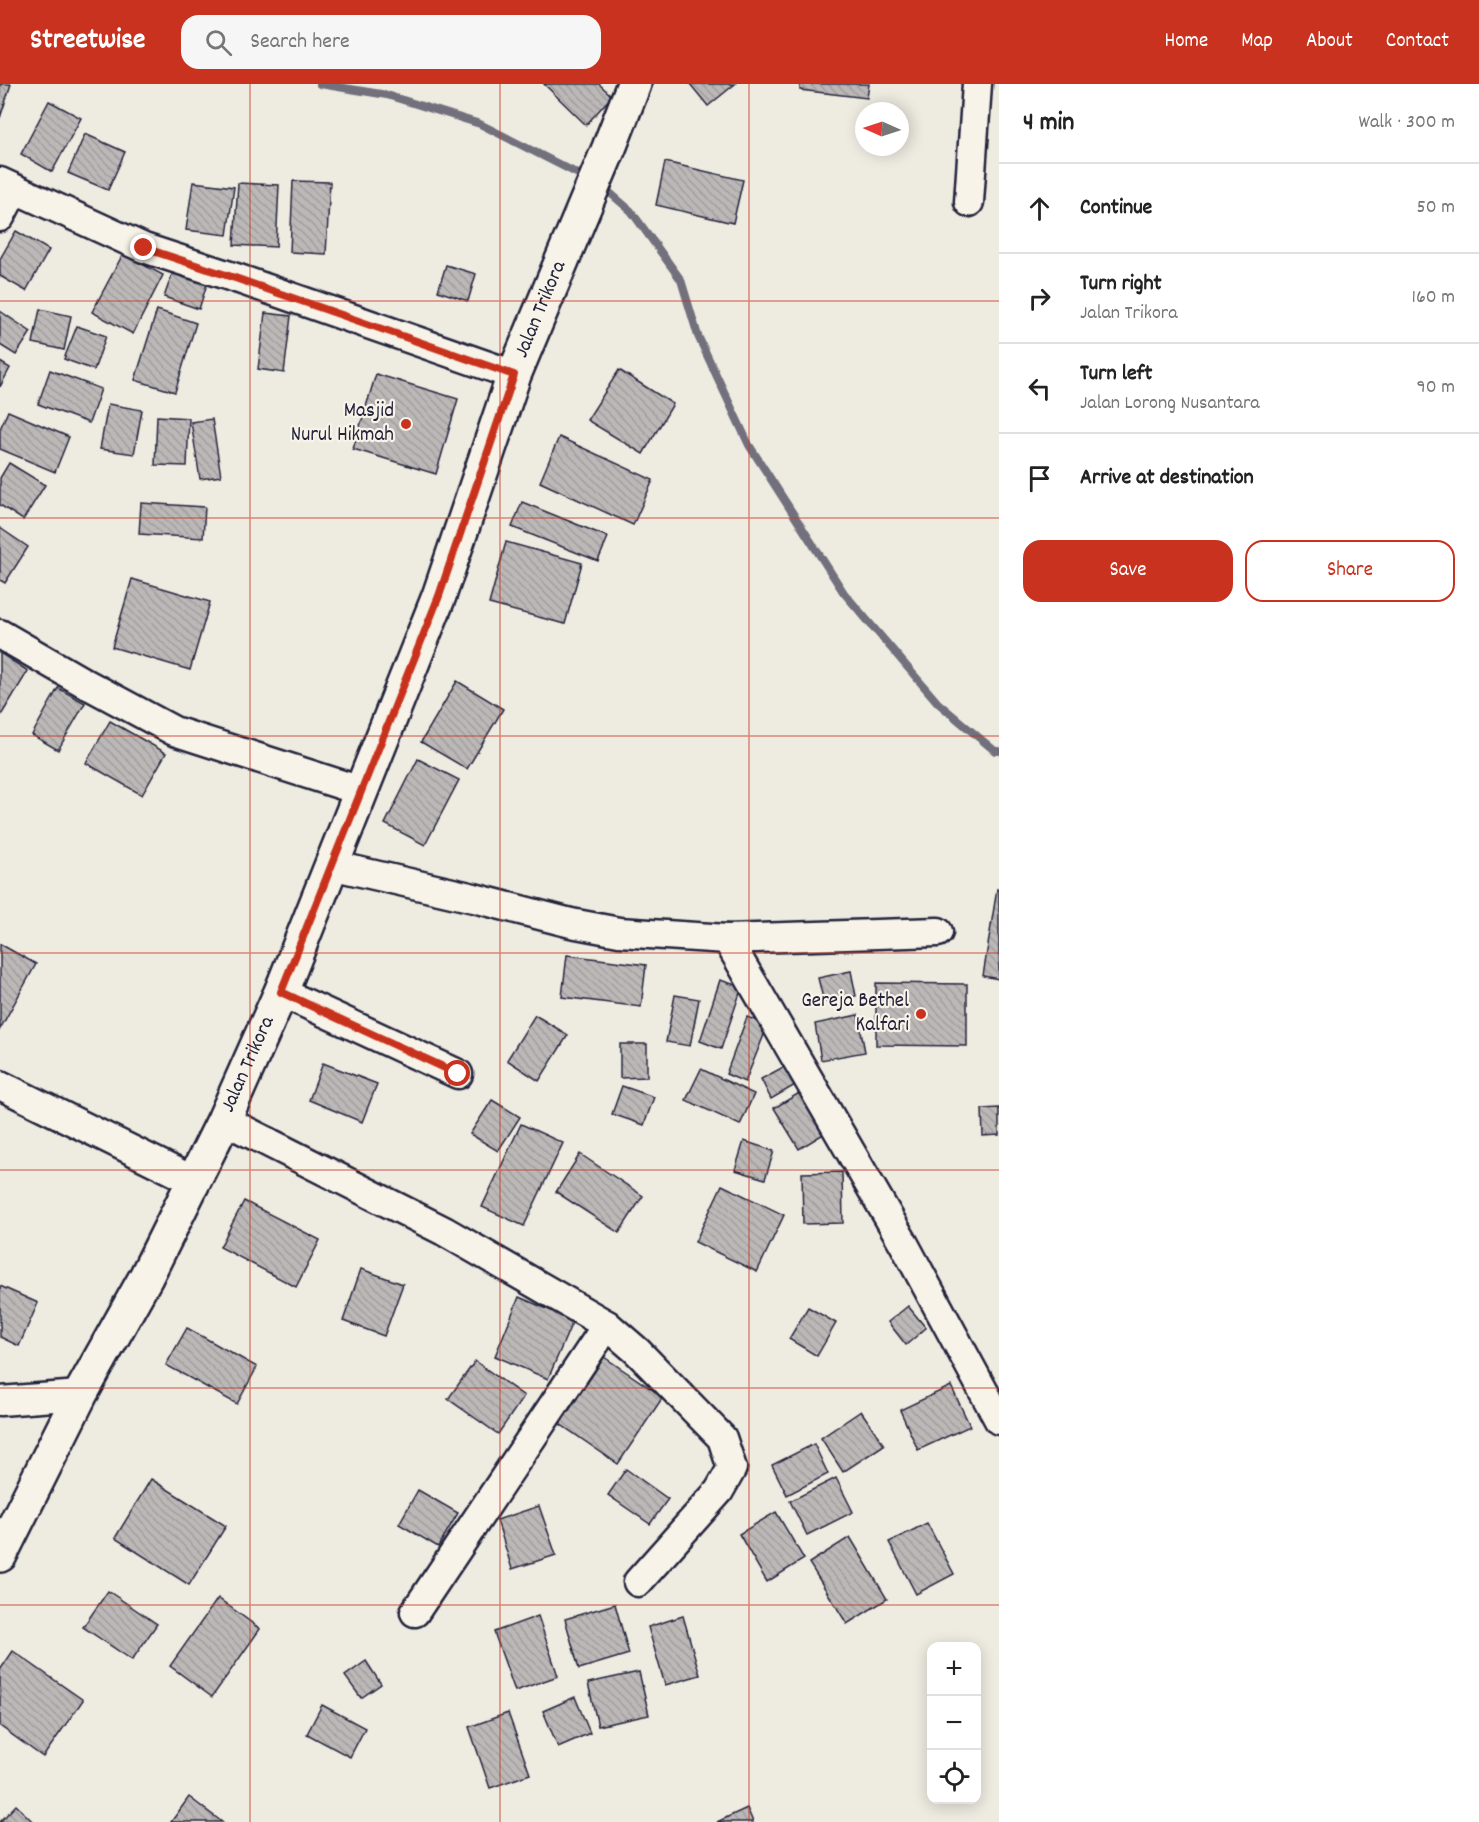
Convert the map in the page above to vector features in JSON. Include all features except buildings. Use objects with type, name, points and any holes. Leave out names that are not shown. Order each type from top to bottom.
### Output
[{"type":"street","name":"Jalan Trikora","points":[[0,1555],[80,1395],[146,1277],[194,1181],[281,992],[439,596],[514,375],[634,84]]},
{"type":"street","points":[[969,202],[977,84]]},
{"type":"street","points":[[0,217],[7,186],[144,248],[514,375]]},
{"type":"street","points":[[0,634],[174,731],[361,791]]},
{"type":"street","points":[[332,865],[571,923],[619,932],[727,939],[938,932]]},
{"type":"street","points":[[727,939],[904,1244],[999,1420]]},
{"type":"street","points":[[281,992],[458,1074]]},
{"type":"street","points":[[0,1085],[194,1181]]},
{"type":"street","points":[[224,1120],[444,1232],[607,1325],[637,1351],[722,1438],[732,1468],[719,1491],[638,1582]]},
{"type":"street","points":[[415,1612],[607,1325]]},
{"type":"street","points":[[0,1401],[80,1395]]},
{"type":"waterway","points":[[320,84],[387,95],[480,124],[588,179]]},
{"type":"waterway","points":[[599,186],[631,211],[681,280],[698,336],[749,445],[844,593],[938,703],[995,751],[999,751]]},
{"type":"place","name":"Masjid Nurul Hikmah","points":[[406,424]]},
{"type":"place","name":"Gereja Bethel Kalfari","points":[[921,1014]]},
{"type":"route","points":[[144,248],[514,375],[439,596],[281,992],[458,1074]]}]
